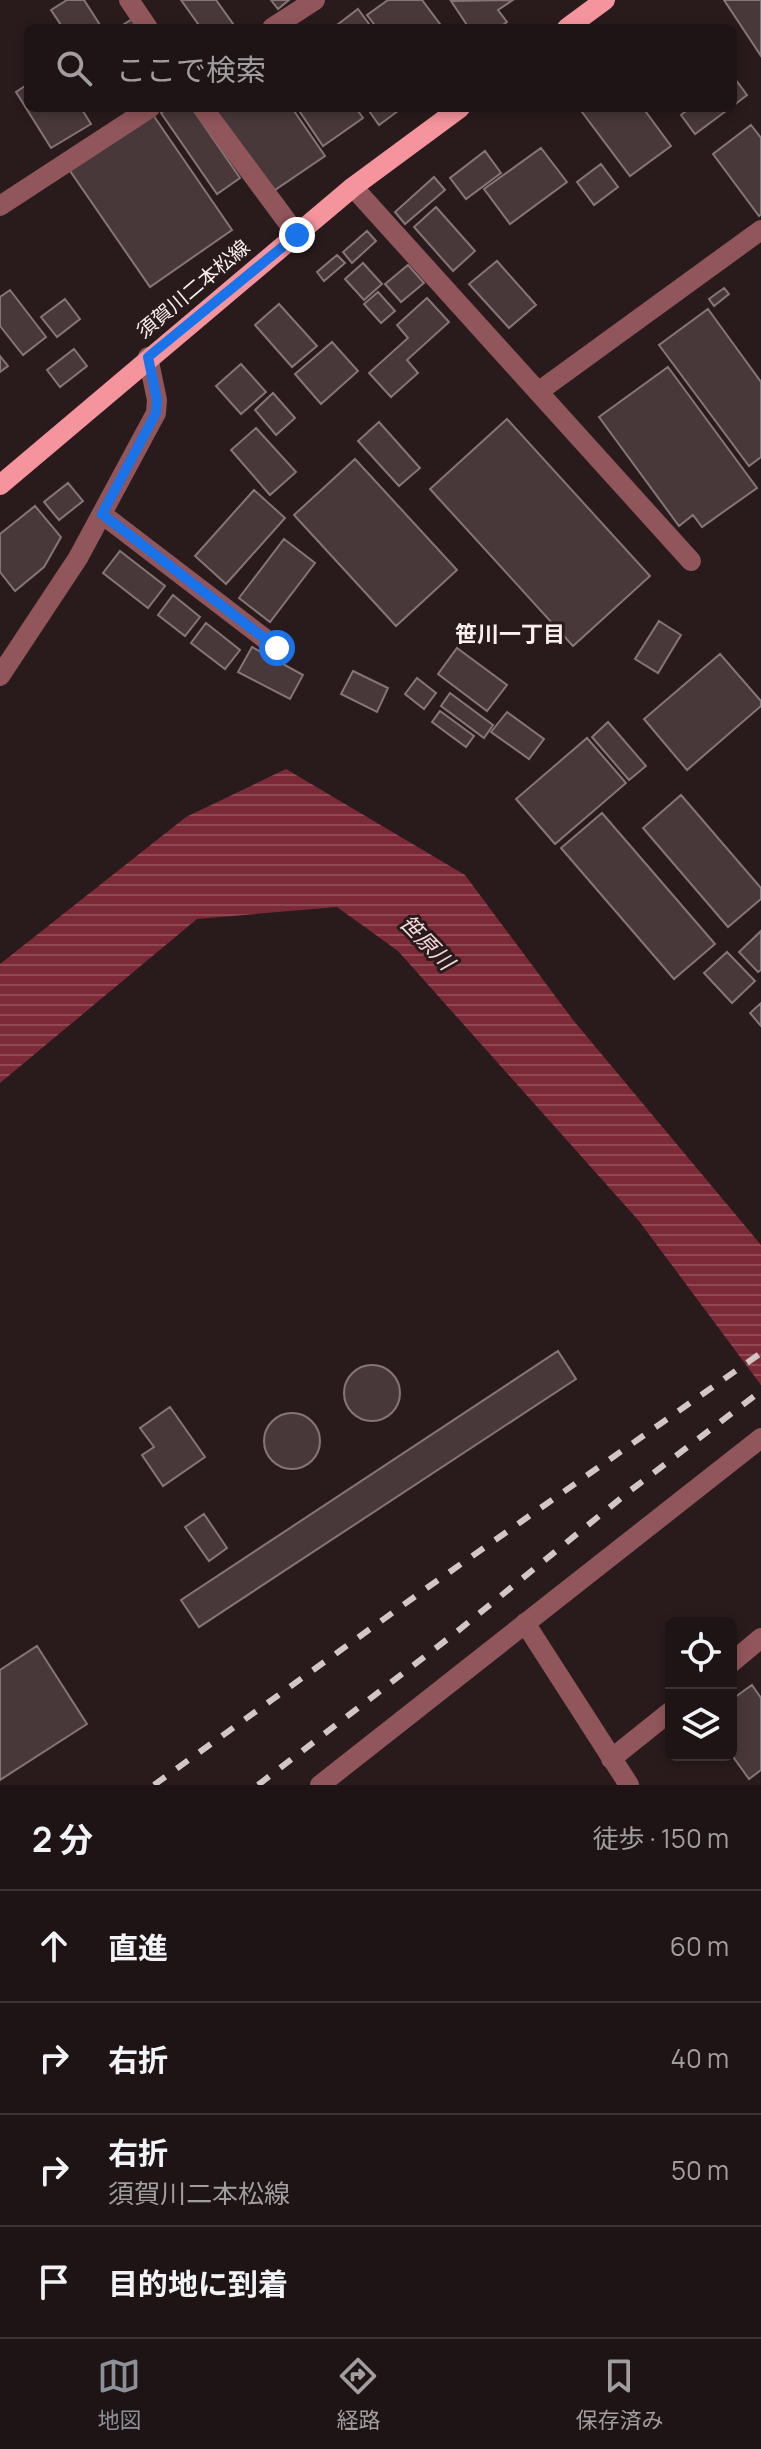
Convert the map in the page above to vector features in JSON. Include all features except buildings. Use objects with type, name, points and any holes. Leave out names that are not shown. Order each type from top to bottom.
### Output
[{"type":"main road","points":[[572,24],[605,0]]},
{"type":"main road","name":"須賀川二本松線","points":[[0,485],[353,187],[455,112]]},
{"type":"street","points":[[129,0],[145,24]]},
{"type":"street","points":[[278,24],[315,0]]},
{"type":"street","points":[[0,206],[144,112]]},
{"type":"street","points":[[206,112],[297,235]]},
{"type":"street","points":[[353,187],[691,561]]},
{"type":"street","points":[[538,392],[761,230]]},
{"type":"street","points":[[0,676],[78,558],[156,413],[157,400],[148,357]]},
{"type":"street","points":[[102,514],[277,648]]},
{"type":"street","points":[[320,1785],[761,1438]]},
{"type":"street","points":[[525,1623],[629,1785]]},
{"type":"street","points":[[737,1659],[758,1646]]},
{"type":"street","points":[[611,1759],[665,1716]]},
{"type":"water","name":"笹原川","points":[[286,769],[465,875],[573,1020],[761,1245],[761,1385],[639,1221],[398,951],[337,907],[197,919],[0,1083],[0,964],[186,817]]},
{"type":"railway","points":[[154,1785],[761,1353]]},
{"type":"railway","points":[[258,1785],[761,1391]]},
{"type":"district","name":"笹川一丁目","points":[[510,634]]},
{"type":"route","points":[[277,648],[102,514],[156,413],[157,400],[148,357],[297,235]]}]
